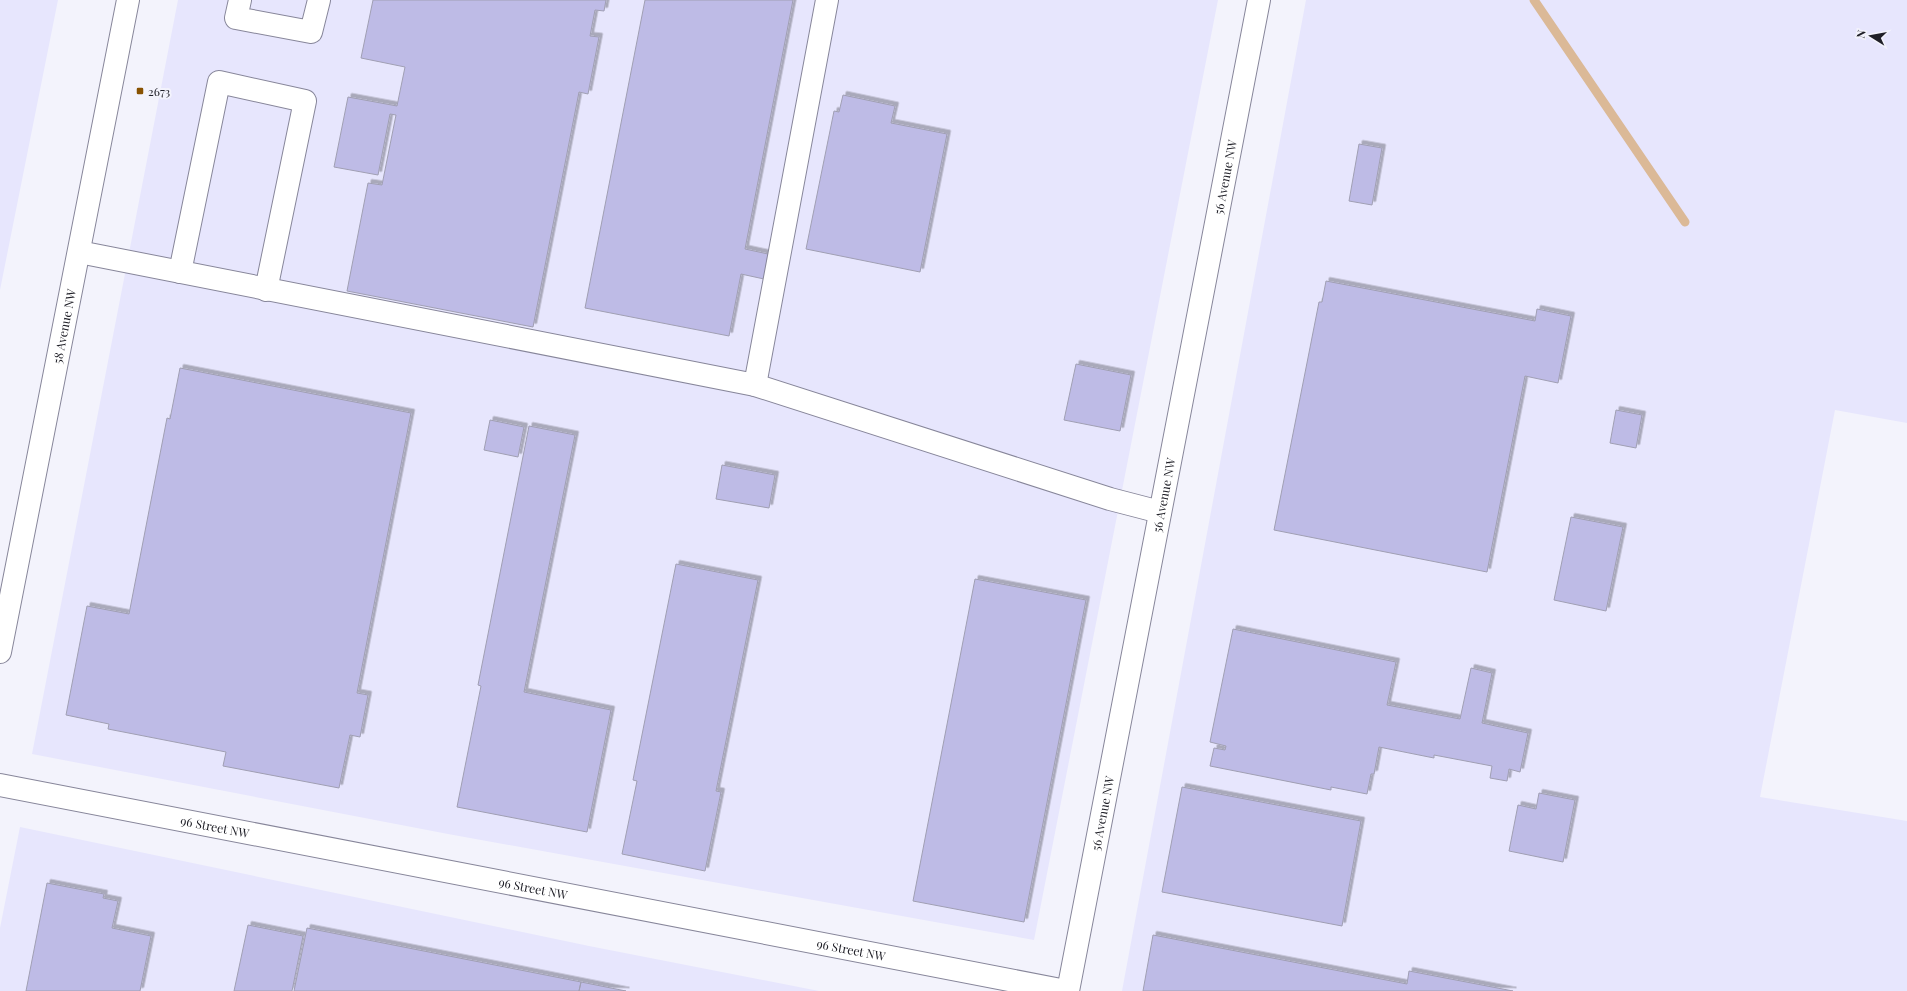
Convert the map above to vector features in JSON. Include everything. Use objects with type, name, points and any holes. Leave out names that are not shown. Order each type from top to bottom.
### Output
[{"type":"street","name":"58 Avenue NW","points":[[0,652],[128,0]]},
{"type":"street","points":[[240,0],[236,18],[311,32],[318,0]]},
{"type":"street","points":[[755,385],[827,0]]},
{"type":"street","name":"56 Avenue NW","points":[[1067,991],[1260,0]]},
{"type":"street","points":[[180,272],[219,82],[305,101],[266,290]]},
{"type":"street","points":[[79,252],[755,385],[1110,499],[1160,512]]},
{"type":"street","name":"96 Street NW","points":[[0,785],[1067,991]]},
{"type":"shaded area","points":[[0,0],[58,0],[0,290]]},
{"type":"shaded area","points":[[178,0],[1218,0],[1034,940],[448,834],[32,754]]},
{"type":"shaded area","points":[[1306,0],[1907,0],[1907,423],[1835,410],[1760,797],[1907,821],[1907,991],[1122,991]]},
{"type":"shaded area","points":[[20,827],[589,946],[819,991],[0,991],[0,928]]},
{"type":"building","points":[[373,0],[606,0],[604,11],[595,10],[590,36],[599,37],[588,94],[579,92],[533,327],[347,291],[368,183],[382,185],[396,115],[390,114],[378,175],[334,167],[348,97],[397,106],[405,67],[361,58]]},
{"type":"building","points":[[645,0],[793,0],[745,249],[768,254],[764,279],[741,274],[729,336],[585,308]]},
{"type":"building","points":[[843,95],[895,106],[891,123],[947,134],[920,272],[806,249],[834,111],[839,112]]},
{"type":"building","points":[[1359,144],[1382,148],[1372,205],[1349,201]]},
{"type":"building","points":[[1326,281],[1535,321],[1537,309],[1571,316],[1558,383],[1525,376],[1487,572],[1274,530],[1319,302],[1322,302]]},
{"type":"building","points":[[1076,364],[1131,375],[1120,431],[1064,420]]},
{"type":"building","points":[[180,368],[411,413],[357,693],[368,695],[360,737],[350,735],[339,788],[223,766],[226,752],[108,729],[109,724],[66,715],[87,606],[129,614],[167,418],[170,419]]},
{"type":"building","points":[[1616,410],[1642,415],[1636,448],[1610,443]]},
{"type":"building","points":[[490,420],[524,427],[518,457],[484,450]]},
{"type":"building","points":[[529,426],[575,435],[524,692],[611,710],[587,832],[457,807],[481,686],[478,685]]},
{"type":"building","points":[[722,465],[775,475],[769,508],[716,499]]},
{"type":"building","points":[[1571,517],[1623,527],[1606,611],[1554,600]]},
{"type":"building","points":[[676,564],[758,580],[716,791],[721,792],[705,871],[622,854],[637,781],[633,780]]},
{"type":"building","points":[[975,579],[1086,600],[1024,922],[913,901]]},
{"type":"building","points":[[1233,629],[1396,662],[1387,705],[1460,719],[1471,668],[1492,673],[1482,723],[1528,733],[1520,772],[1509,769],[1507,781],[1490,778],[1492,766],[1434,755],[1434,758],[1379,747],[1374,774],[1371,774],[1367,794],[1331,787],[1331,790],[1210,766],[1214,748],[1225,750],[1226,746],[1210,742]]},
{"type":"building","points":[[1182,787],[1361,821],[1342,926],[1162,892]]},
{"type":"building","points":[[1539,793],[1575,800],[1563,862],[1509,851],[1518,805],[1536,809]]},
{"type":"building","points":[[47,883],[104,894],[103,898],[118,901],[112,928],[151,936],[140,991],[26,991]]},
{"type":"building","points":[[248,925],[303,936],[292,991],[234,991]]},
{"type":"building","points":[[307,928],[581,982],[579,991],[294,991]]},
{"type":"building","points":[[1153,935],[1407,984],[1409,971],[1513,991],[1143,991]]},
{"type":"building","points":[[581,982],[626,991],[579,991]]},
{"type":"waterway","points":[[1534,0],[1685,222]]},
{"type":"place","name":"2673","points":[[140,91]]}]
